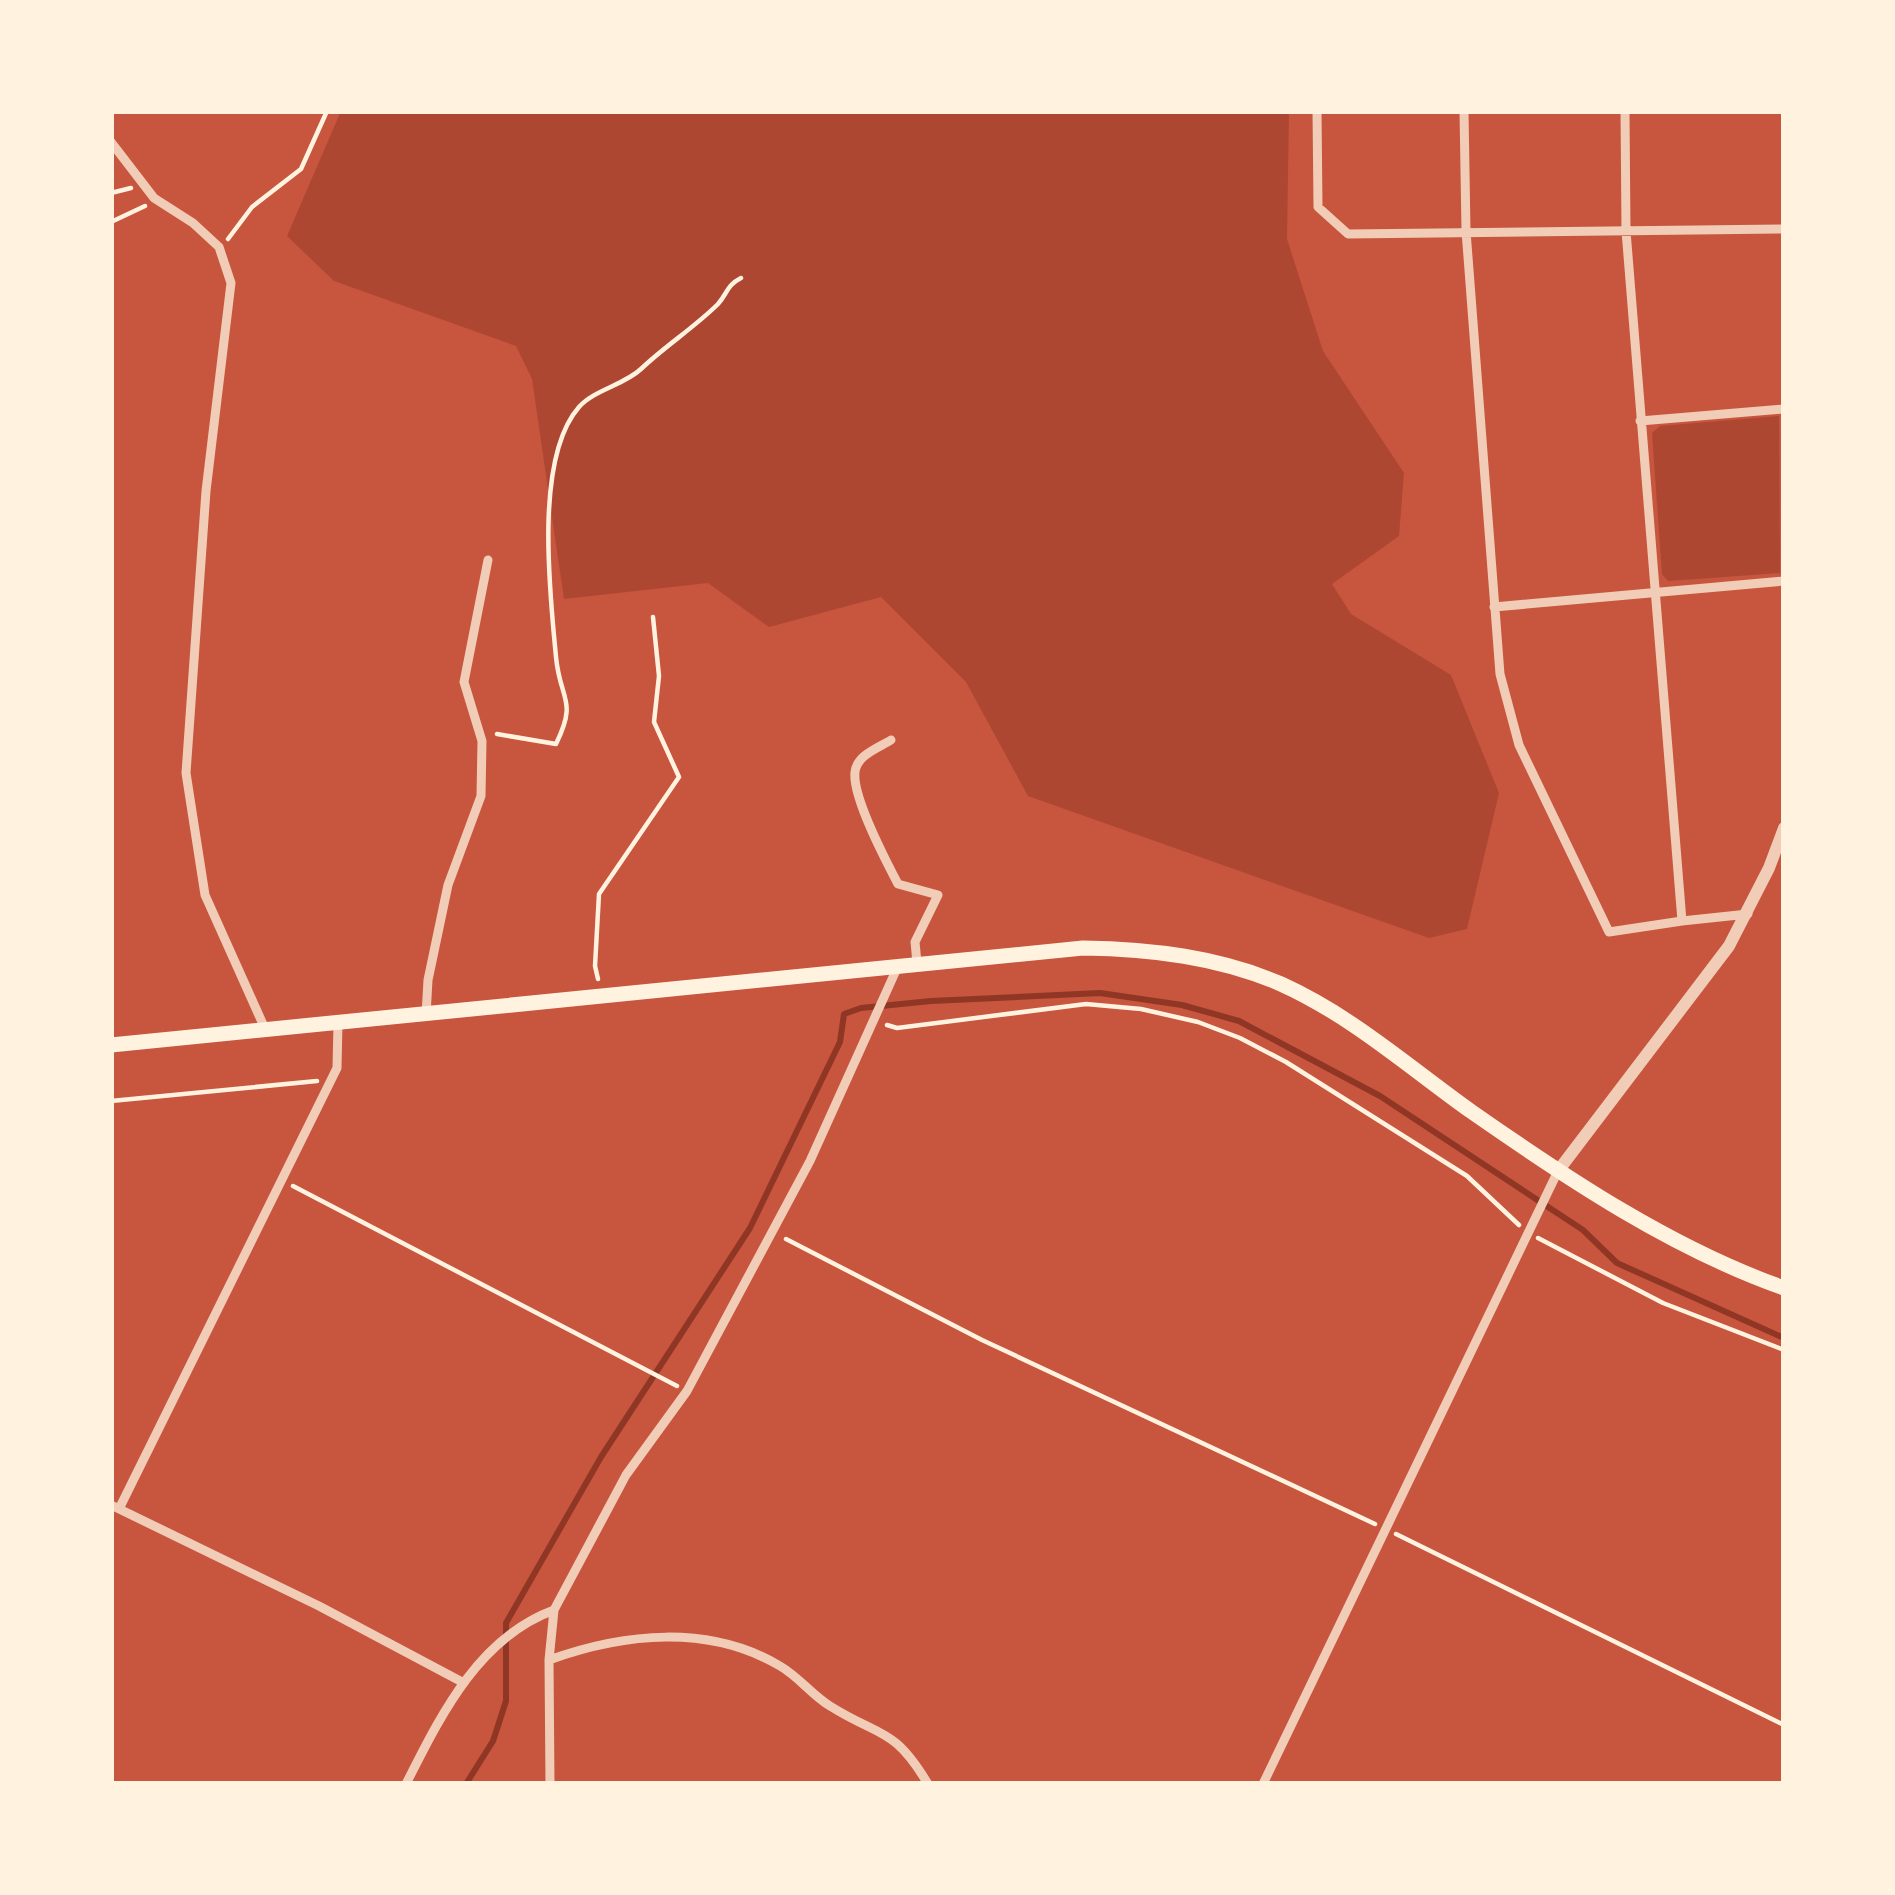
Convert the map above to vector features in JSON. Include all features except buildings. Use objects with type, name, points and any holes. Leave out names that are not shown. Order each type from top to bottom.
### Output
[{"type":"main road","points":[[111,1046],[916,963],[1084,948],[1163,952],[1232,967],[1324,1007],[1397,1053],[1558,1171],[1699,1252],[1784,1288]]},
{"type":"street","points":[[1317,111],[1318,207],[1348,234],[1784,229]]},
{"type":"street","points":[[1464,111],[1466,231],[1494,607],[1500,674],[1519,745],[1610,932],[1748,914]]},
{"type":"street","points":[[1625,111],[1626,231],[1682,921]]},
{"type":"street","points":[[111,142],[154,198],[219,247],[230,284],[206,491],[186,773],[205,895],[266,1030]]},
{"type":"street","points":[[1640,421],[1784,409]]},
{"type":"street","points":[[426,1015],[428,980],[448,885],[481,796],[482,741],[464,682],[488,560]]},
{"type":"street","points":[[1494,607],[1784,581]]},
{"type":"street","points":[[891,740],[861,757],[855,772],[859,793],[898,884],[938,896],[915,942],[916,963]]},
{"type":"street","points":[[1263,1784],[1558,1171],[1729,946],[1748,914],[1784,827]]},
{"type":"street","points":[[550,1784],[549,1660],[554,1610],[626,1475],[687,1391],[771,1232],[898,966]]},
{"type":"street","points":[[338,1023],[337,1068],[116,1506],[464,1683]]},
{"type":"street","points":[[406,1784],[464,1683],[495,1643],[529,1619],[554,1610]]},
{"type":"street","points":[[549,1660],[654,1636],[709,1638],[750,1650],[800,1678],[827,1705],[906,1748],[928,1784]]},
{"type":"path","points":[[219,247],[252,207],[301,169],[327,111]]},
{"type":"path","points":[[111,222],[154,198]]},
{"type":"path","points":[[482,741],[493,734],[513,734],[556,744],[569,718],[558,674],[550,593],[552,495],[564,432],[581,404],[631,378],[721,302],[729,284],[741,278]]},
{"type":"path","points":[[603,996],[595,966],[599,894],[679,777],[654,722],[659,676],[653,617]]},
{"type":"path","points":[[874,1022],[897,1028],[1086,1004],[1141,1009],[1198,1022],[1286,1062],[1468,1176],[1529,1234],[1663,1303],[1784,1350]]},
{"type":"path","points":[[111,1101],[310,1079],[328,1084]]},
{"type":"path","points":[[282,1180],[687,1391]]},
{"type":"path","points":[[771,1232],[982,1340],[1388,1530],[1784,1725]]},
{"type":"shaded area","points":[[341,111],[1289,111],[1287,239],[1323,351],[1404,473],[1399,536],[1332,584],[1351,614],[1451,675],[1499,793],[1467,929],[1429,938],[1028,796],[966,682],[881,597],[769,627],[708,583],[564,599],[532,379],[516,346],[334,281],[287,236]]},
{"type":"shaded area","points":[[1779,416],[1780,573],[1668,581],[1662,574],[1652,433],[1660,426]]},
{"type":"waterway","points":[[466,1784],[493,1741],[506,1701],[506,1623],[601,1457],[750,1228],[840,1042],[844,1014],[861,1008],[1100,993],[1182,1005],[1239,1021],[1380,1096],[1583,1230],[1617,1263],[1784,1338]]}]
